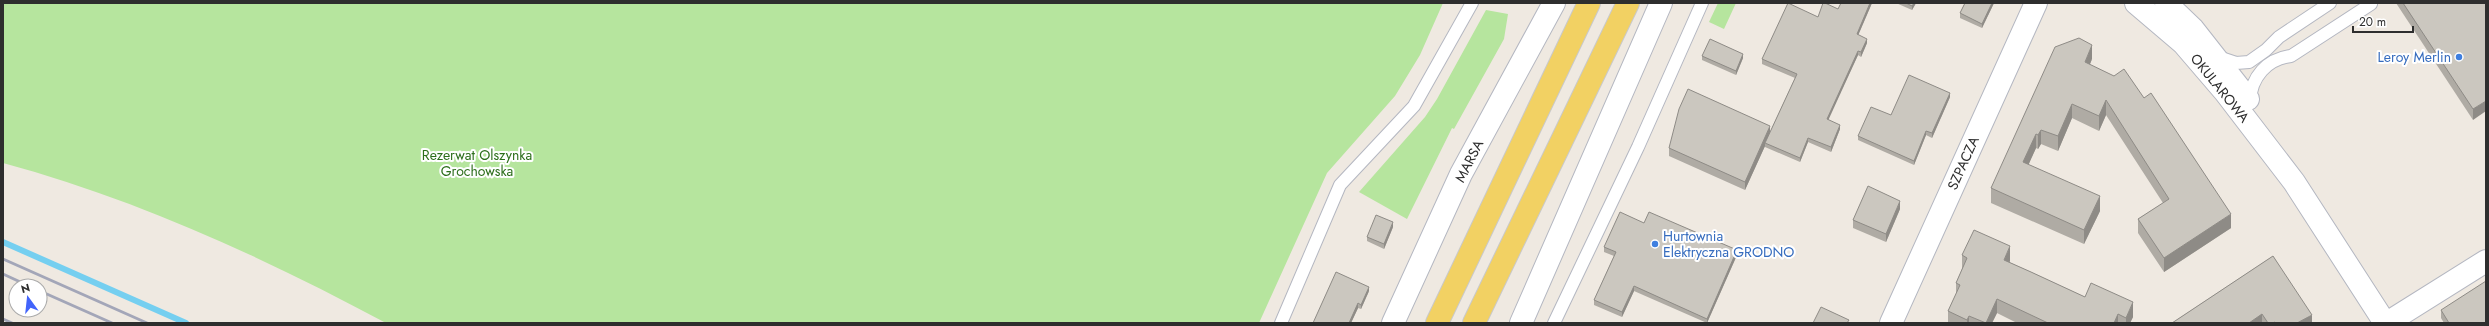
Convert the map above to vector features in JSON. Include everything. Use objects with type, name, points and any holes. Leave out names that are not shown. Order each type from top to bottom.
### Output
[{"type":"main road","points":[[1437,323],[1589,3]]},
{"type":"main road","points":[[1474,323],[1628,3]]},
{"type":"street","name":"MARSA","points":[[1393,323],[1461,174],[1554,3]]},
{"type":"street","points":[[1521,323],[1661,3]]},
{"type":"street","name":"SZPACZA","points":[[1891,323],[2036,3]]},
{"type":"street","name":"OKULAROWA","points":[[2136,3],[2183,43],[2225,92],[2294,182],[2386,323]]},
{"type":"street","name":"OKULAROWA","points":[[2169,5],[2215,56],[2260,115],[2294,182]]},
{"type":"street","points":[[2386,323],[2486,261]]},
{"type":"lane","points":[[1281,323],[1340,185],[1414,106],[1472,3]]},
{"type":"lane","points":[[1554,323],[1638,147],[1702,3]]},
{"type":"lane","points":[[2215,56],[2236,63],[2249,62],[2266,50],[2279,36],[2330,3]]},
{"type":"lane","points":[[2250,102],[2252,86],[2258,74],[2282,57],[2291,56],[2371,4]]},
{"type":"green space","name":"Rezerwat Olszynka Grochowska","points":[[3,3],[1443,3],[1420,55],[1395,96],[1327,173],[1259,323],[386,323],[247,253],[199,232],[102,194],[3,163]]},
{"type":"green space","points":[[1718,3],[1736,3],[1724,29],[1709,22]]},
{"type":"green space","points":[[1486,10],[1508,14],[1504,39],[1454,129],[1452,128],[1407,219],[1359,192],[1425,117],[1437,99]]},
{"type":"building","points":[[1788,3],[1818,17],[1823,3],[1838,9],[1841,3],[1870,3],[1857,34],[1867,39],[1861,52],[1858,51],[1827,119],[1840,125],[1831,147],[1808,138],[1800,158],[1765,143],[1797,74],[1762,59]]},
{"type":"building","points":[[1906,3],[1914,3],[1912,6]]},
{"type":"building","points":[[1965,3],[1992,3],[1982,24],[1960,13]]},
{"type":"building","name":"Leroy Merlin","points":[[2403,3],[2486,3],[2486,101],[2473,109]]},
{"type":"building","points":[[2079,38],[2092,45],[2085,62],[2114,76],[2124,69],[2144,98],[2151,93],[2231,214],[2164,258],[2138,219],[2169,199],[2106,100],[2099,116],[2072,104],[2058,136],[2041,130],[2038,135],[2036,134],[2023,162],[2100,196],[2084,230],[1991,188],[2055,47]]},
{"type":"building","points":[[1710,39],[1743,54],[1736,71],[1702,56]]},
{"type":"building","points":[[1909,75],[1950,93],[1932,133],[1926,131],[1914,161],[1858,136],[1871,107],[1891,115]]},
{"type":"building","points":[[1688,89],[1770,126],[1745,182],[1669,148],[1679,109]]},
{"type":"building","points":[[1868,186],[1900,201],[1886,234],[1853,220]]},
{"type":"building","points":[[1620,212],[1644,223],[1649,212],[1737,250],[1707,319],[1634,286],[1622,312],[1594,300],[1616,252],[1604,247]]},
{"type":"building","points":[[1376,215],[1393,222],[1384,244],[1367,237]]},
{"type":"building","points":[[1974,230],[2010,246],[2004,260],[2085,297],[2091,283],[2133,302],[2126,318],[2118,314],[2114,323],[2048,323],[1997,299],[1986,323],[1969,316],[1967,320],[1948,311],[1960,285],[1956,283],[1967,258],[1962,255]]},
{"type":"building","points":[[2273,256],[2312,315],[2297,323],[2268,323],[2262,314],[2249,323],[2172,323]]},
{"type":"building","points":[[1336,272],[1369,287],[1361,305],[1358,303],[1349,323],[1313,323]]},
{"type":"building","points":[[2486,281],[2486,323],[2449,323],[2441,310]]},
{"type":"building","points":[[1821,307],[1849,320],[1847,323],[1813,323]]},
{"type":"waterway","points":[[3,242],[186,323]]},
{"type":"railway","points":[[3,259],[147,323]]},
{"type":"railway","points":[[3,274],[12,278]]},
{"type":"railway","points":[[48,295],[112,323]]},
{"type":"railway","points":[[3,319],[12,323]]},
{"type":"place","name":"Leroy Merlin","points":[[2459,57]]},
{"type":"place","name":"Hurtownia Elektryczna GRODNO","points":[[1655,244]]}]
